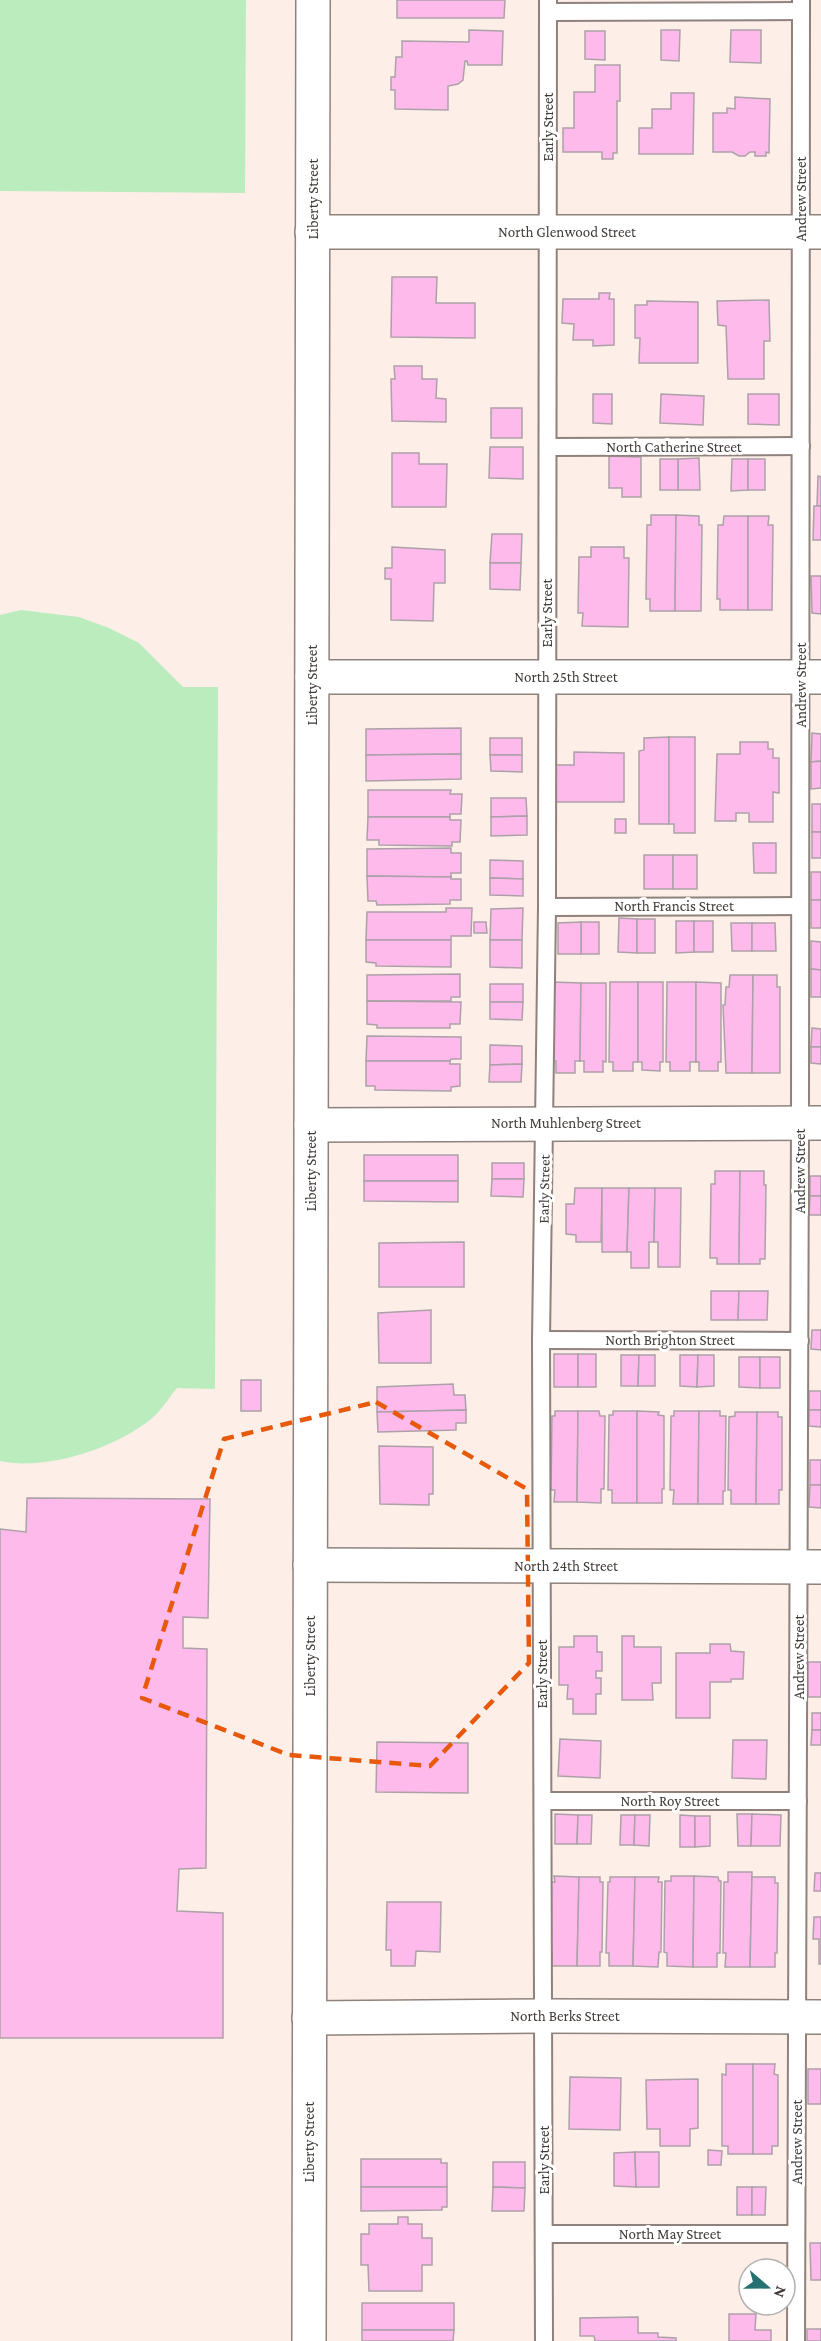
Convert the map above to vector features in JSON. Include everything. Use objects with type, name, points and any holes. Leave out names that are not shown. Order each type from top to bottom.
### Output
[{"type":"street","name":"Liberty Street","points":[[309,2341],[313,0]]},
{"type":"street","name":"North Glenwood Street","points":[[312,232],[811,232]]},
{"type":"street","name":"North 25th Street","points":[[312,677],[811,677]]},
{"type":"street","name":"North Muhlenberg Street","points":[[311,1125],[811,1123]]},
{"type":"street","name":"North 24th Street","points":[[310,1565],[810,1567]]},
{"type":"street","name":"North Berks Street","points":[[309,2018],[809,2017]]},
{"type":"lane","points":[[548,6],[801,6]]},
{"type":"lane","name":"Early Street","points":[[544,2341],[541,1340],[548,907],[548,6]]},
{"type":"lane","name":"Andrew Street","points":[[796,2341],[796,2234],[809,2017],[798,1801],[810,1567],[800,1341],[811,1123],[800,906],[811,677],[801,446],[811,232],[801,6]]},
{"type":"lane","name":"North Catherine Street","points":[[548,447],[801,446]]},
{"type":"lane","name":"North Francis Street","points":[[548,907],[800,906]]},
{"type":"lane","name":"North Brighton Street","points":[[541,1340],[800,1341]]},
{"type":"lane","name":"North Roy Street","points":[[543,1801],[798,1801]]},
{"type":"lane","name":"North May Street","points":[[544,2234],[796,2234]]},
{"type":"highlighted area","points":[[376,1402],[527,1489],[529,1663],[430,1766],[289,1755],[142,1698],[224,1439]]},
{"type":"green space","points":[[0,0],[246,0],[245,193],[0,191]]},
{"type":"green space","points":[[21,610],[79,617],[109,628],[139,643],[183,687],[218,687],[215,1389],[177,1388],[150,1420],[117,1440],[78,1455],[38,1463],[0,1461],[0,615]]},
{"type":"building","points":[[397,0],[505,0],[504,18],[397,18]]},
{"type":"building","points":[[469,30],[503,31],[502,65],[468,65],[465,61],[463,80],[458,84],[448,86],[448,110],[395,109],[395,90],[391,90],[391,77],[395,77],[396,57],[402,57],[402,41],[469,42]]},
{"type":"building","points":[[661,30],[680,30],[679,61],[661,60]]},
{"type":"building","points":[[731,30],[761,30],[761,63],[730,62]]},
{"type":"building","points":[[585,31],[605,31],[605,60],[585,59]]},
{"type":"building","points":[[595,65],[620,65],[617,153],[613,153],[613,159],[602,159],[602,152],[563,152],[563,128],[574,128],[574,92],[595,92]]},
{"type":"building","points":[[671,93],[694,93],[693,154],[639,154],[639,128],[652,128],[652,109],[671,109]]},
{"type":"building","points":[[735,97],[770,99],[769,153],[766,152],[766,156],[755,156],[755,152],[739,156],[732,152],[713,152],[713,113],[727,113],[727,108],[735,109]]},
{"type":"building","points":[[392,277],[437,277],[436,303],[475,303],[475,338],[391,337]]},
{"type":"building","points":[[599,293],[610,293],[609,299],[614,299],[614,345],[593,346],[593,340],[573,340],[574,324],[562,323],[563,299],[599,299]]},
{"type":"building","points":[[769,300],[770,341],[764,341],[764,379],[728,379],[726,326],[718,325],[717,301]]},
{"type":"building","points":[[647,301],[698,302],[698,363],[639,363],[640,338],[635,338],[635,305],[647,305]]},
{"type":"building","points":[[394,366],[422,366],[422,379],[437,379],[436,398],[446,399],[446,422],[392,421],[391,379],[395,379]]},
{"type":"building","points":[[593,394],[612,394],[612,424],[593,423]]},
{"type":"building","points":[[661,394],[704,396],[703,425],[660,423]]},
{"type":"building","points":[[748,394],[779,394],[779,425],[748,424]]},
{"type":"building","points":[[491,408],[522,408],[522,438],[491,438]]},
{"type":"building","points":[[490,447],[523,447],[523,479],[489,478]]},
{"type":"building","points":[[392,453],[419,453],[419,464],[447,464],[446,507],[392,507]]},
{"type":"building","points":[[609,456],[641,457],[641,497],[622,497],[622,488],[609,488]]},
{"type":"building","points":[[699,458],[700,490],[678,490],[678,459]]},
{"type":"building","points":[[660,459],[678,459],[678,490],[660,490]]},
{"type":"building","points":[[732,459],[748,459],[748,490],[731,491]]},
{"type":"building","points":[[748,459],[765,459],[765,490],[748,490]]},
{"type":"building","points":[[818,476],[821,477],[821,506],[817,506]]},
{"type":"building","points":[[814,506],[821,506],[821,540],[813,540]]},
{"type":"building","points":[[651,515],[676,515],[675,611],[650,611],[650,599],[646,599],[647,525],[651,525]]},
{"type":"building","points":[[676,515],[699,516],[699,525],[702,525],[701,611],[675,611]]},
{"type":"building","points":[[724,516],[748,516],[748,610],[720,610],[720,599],[717,599],[718,525],[723,525]]},
{"type":"building","points":[[748,516],[769,516],[768,525],[773,525],[772,610],[748,610]]},
{"type":"building","points":[[492,534],[522,534],[521,563],[490,563]]},
{"type":"building","points":[[392,547],[445,550],[445,583],[434,583],[433,621],[391,620],[391,579],[385,579],[385,568],[392,568]]},
{"type":"building","points":[[591,547],[624,547],[624,558],[629,558],[628,627],[582,626],[583,613],[578,613],[579,557],[591,557]]},
{"type":"building","points":[[490,563],[521,563],[520,590],[490,589]]},
{"type":"building","points":[[811,576],[821,576],[821,614],[812,613]]},
{"type":"building","points":[[461,728],[461,754],[366,755],[366,729]]},
{"type":"building","points":[[812,733],[821,734],[821,761],[811,762]]},
{"type":"building","points":[[669,737],[669,824],[639,824],[639,751],[644,750],[644,738]]},
{"type":"building","points":[[669,737],[695,737],[695,833],[674,833],[674,824],[669,824]]},
{"type":"building","points":[[490,738],[522,738],[522,755],[490,755]]},
{"type":"building","points":[[740,742],[768,742],[768,749],[773,749],[773,758],[779,758],[779,793],[773,792],[773,822],[749,822],[749,813],[736,813],[736,821],[715,821],[717,754],[740,754]]},
{"type":"building","points":[[574,752],[624,753],[624,802],[556,802],[556,765],[574,765]]},
{"type":"building","points":[[461,754],[461,779],[366,781],[366,755]]},
{"type":"building","points":[[490,755],[522,755],[522,772],[491,771]]},
{"type":"building","points":[[821,761],[821,788],[811,789],[811,762]]},
{"type":"building","points":[[368,790],[451,790],[450,794],[462,794],[461,814],[450,814],[450,817],[368,817]]},
{"type":"building","points":[[491,798],[526,798],[527,816],[491,817]]},
{"type":"building","points":[[812,804],[821,804],[821,832],[812,832]]},
{"type":"building","points":[[527,816],[527,835],[491,836],[491,817]]},
{"type":"building","points":[[368,817],[450,817],[450,820],[461,820],[460,842],[452,842],[452,846],[379,845],[379,840],[367,840]]},
{"type":"building","points":[[615,819],[626,819],[626,833],[615,833]]},
{"type":"building","points":[[812,832],[821,832],[821,858],[812,858]]},
{"type":"building","points":[[753,843],[776,843],[776,873],[754,873]]},
{"type":"building","points":[[451,848],[451,853],[461,853],[461,873],[451,873],[451,877],[367,876],[367,849]]},
{"type":"building","points":[[644,855],[673,855],[673,889],[644,889]]},
{"type":"building","points":[[673,855],[697,855],[697,889],[673,889]]},
{"type":"building","points":[[490,860],[523,861],[523,879],[490,878]]},
{"type":"building","points":[[811,872],[821,872],[821,900],[811,900]]},
{"type":"building","points":[[367,876],[461,879],[461,900],[450,900],[450,904],[377,905],[376,901],[368,901]]},
{"type":"building","points":[[490,878],[523,879],[523,896],[490,895]]},
{"type":"building","points":[[811,900],[821,900],[821,928],[811,928]]},
{"type":"building","points":[[446,908],[472,908],[471,936],[451,936],[451,940],[366,940],[367,912],[446,912]]},
{"type":"building","points":[[523,908],[522,940],[490,940],[491,909]]},
{"type":"building","points":[[619,918],[637,919],[637,953],[618,952]]},
{"type":"building","points":[[637,919],[655,919],[655,953],[637,953]]},
{"type":"building","points":[[676,921],[694,921],[694,952],[676,953]]},
{"type":"building","points":[[694,921],[713,921],[713,952],[694,952]]},
{"type":"building","points":[[474,922],[486,922],[487,933],[474,933]]},
{"type":"building","points":[[581,922],[599,922],[599,954],[581,954]]},
{"type":"building","points":[[581,922],[581,954],[558,954],[558,923]]},
{"type":"building","points":[[731,923],[752,923],[752,951],[732,951]]},
{"type":"building","points":[[752,923],[775,923],[776,951],[752,951]]},
{"type":"building","points":[[366,940],[451,940],[451,967],[376,966],[376,963],[366,962]]},
{"type":"building","points":[[490,940],[522,940],[522,968],[490,967]]},
{"type":"building","points":[[811,941],[821,942],[821,970],[811,969]]},
{"type":"building","points":[[811,969],[821,970],[821,997],[811,997]]},
{"type":"building","points":[[460,974],[460,997],[451,997],[451,1001],[367,1001],[367,975]]},
{"type":"building","points":[[730,975],[753,975],[752,1073],[726,1073],[723,1005],[725,1005],[726,987],[729,987]]},
{"type":"building","points":[[753,975],[777,975],[777,987],[780,987],[780,1073],[752,1073]]},
{"type":"building","points":[[552,982],[581,983],[580,1061],[575,1061],[575,1073],[556,1073],[556,1061],[551,1061]]},
{"type":"building","points":[[610,982],[638,982],[638,1062],[633,1062],[633,1071],[613,1071],[613,1062],[609,1062]]},
{"type":"building","points":[[638,982],[663,982],[663,1062],[660,1062],[660,1071],[642,1070],[642,1062],[638,1062]]},
{"type":"building","points":[[667,982],[696,982],[696,1062],[690,1062],[690,1071],[670,1071],[670,1062],[666,1062]]},
{"type":"building","points":[[696,982],[721,983],[721,1062],[718,1062],[718,1071],[699,1071],[699,1062],[696,1062]]},
{"type":"building","points":[[581,983],[606,983],[606,1062],[603,1061],[603,1072],[584,1072],[584,1061],[580,1061]]},
{"type":"building","points":[[490,984],[523,984],[523,1002],[490,1002]]},
{"type":"building","points":[[367,1001],[461,1002],[460,1024],[450,1024],[450,1028],[377,1028],[377,1025],[367,1024]]},
{"type":"building","points":[[490,1002],[523,1002],[522,1020],[490,1019]]},
{"type":"building","points":[[812,1028],[821,1029],[821,1047],[811,1047]]},
{"type":"building","points":[[367,1036],[461,1037],[461,1059],[366,1061]]},
{"type":"building","points":[[490,1045],[522,1046],[522,1064],[490,1065]]},
{"type":"building","points":[[811,1047],[821,1047],[821,1064],[811,1063]]},
{"type":"building","points":[[366,1061],[450,1061],[450,1064],[460,1064],[460,1086],[451,1087],[451,1091],[375,1090],[375,1086],[366,1086]]},
{"type":"building","points":[[522,1064],[521,1082],[489,1082],[490,1065]]},
{"type":"building","points":[[364,1155],[458,1155],[458,1181],[364,1181]]},
{"type":"building","points":[[492,1163],[524,1163],[524,1179],[492,1179]]},
{"type":"building","points":[[715,1171],[740,1171],[739,1264],[717,1264],[717,1258],[710,1258],[711,1184],[715,1184]]},
{"type":"building","points":[[740,1171],[764,1171],[764,1185],[766,1185],[765,1259],[760,1259],[760,1264],[739,1264]]},
{"type":"building","points":[[810,1176],[821,1176],[821,1196],[810,1196]]},
{"type":"building","points":[[492,1179],[524,1179],[523,1197],[491,1196]]},
{"type":"building","points":[[364,1181],[458,1181],[458,1202],[364,1201]]},
{"type":"building","points":[[575,1188],[602,1188],[601,1242],[576,1242],[576,1235],[566,1234],[566,1204],[574,1204]]},
{"type":"building","points":[[602,1188],[629,1188],[627,1252],[602,1252]]},
{"type":"building","points":[[629,1188],[655,1188],[654,1242],[649,1242],[649,1268],[631,1268],[631,1252],[627,1252]]},
{"type":"building","points":[[655,1188],[681,1188],[680,1267],[658,1267],[658,1242],[654,1242]]},
{"type":"building","points":[[810,1196],[821,1196],[821,1215],[809,1215]]},
{"type":"building","points":[[464,1242],[464,1287],[379,1287],[379,1243]]},
{"type":"building","points":[[711,1291],[739,1291],[738,1320],[711,1320]]},
{"type":"building","points":[[739,1291],[768,1291],[767,1320],[738,1320]]},
{"type":"building","points":[[431,1310],[431,1363],[379,1363],[378,1313]]},
{"type":"building","points":[[812,1330],[821,1330],[821,1350],[811,1349]]},
{"type":"building","points":[[554,1354],[578,1354],[578,1387],[554,1387]]},
{"type":"building","points":[[578,1354],[596,1354],[596,1387],[578,1387]]},
{"type":"building","points":[[621,1355],[639,1355],[638,1386],[621,1386]]},
{"type":"building","points":[[639,1355],[655,1355],[655,1386],[638,1386]]},
{"type":"building","points":[[680,1355],[698,1355],[697,1387],[680,1386]]},
{"type":"building","points":[[698,1355],[714,1355],[714,1386],[697,1387]]},
{"type":"building","points":[[739,1357],[760,1357],[760,1388],[739,1387]]},
{"type":"building","points":[[760,1357],[780,1357],[780,1388],[760,1388]]},
{"type":"building","points":[[241,1380],[261,1380],[261,1411],[241,1411]]},
{"type":"building","points":[[453,1384],[454,1395],[465,1395],[466,1410],[377,1412],[377,1387]]},
{"type":"building","points":[[809,1391],[821,1391],[821,1410],[809,1410]]},
{"type":"building","points":[[466,1410],[466,1423],[456,1423],[456,1430],[378,1432],[377,1412]]},
{"type":"building","points":[[809,1410],[821,1410],[821,1427],[809,1426]]},
{"type":"building","points":[[555,1411],[578,1411],[577,1502],[554,1502],[555,1490],[551,1490],[552,1416],[555,1416]]},
{"type":"building","points":[[578,1411],[599,1411],[600,1416],[605,1416],[604,1489],[601,1489],[601,1503],[577,1502]]},
{"type":"building","points":[[613,1411],[637,1411],[637,1503],[612,1503],[612,1490],[608,1490],[609,1415],[613,1415]]},
{"type":"building","points":[[637,1411],[659,1412],[658,1415],[664,1416],[662,1503],[637,1503]]},
{"type":"building","points":[[674,1411],[699,1411],[698,1504],[673,1504],[674,1490],[670,1490],[671,1416],[674,1416]]},
{"type":"building","points":[[699,1411],[720,1411],[720,1416],[726,1416],[723,1504],[698,1504]]},
{"type":"building","points":[[735,1412],[757,1412],[756,1504],[731,1504],[731,1490],[728,1490],[729,1417],[735,1416]]},
{"type":"building","points":[[757,1412],[778,1412],[778,1417],[782,1417],[782,1490],[779,1490],[779,1504],[756,1504]]},
{"type":"building","points":[[379,1446],[433,1447],[433,1494],[429,1494],[429,1505],[380,1504]]},
{"type":"building","points":[[810,1460],[821,1460],[821,1485],[810,1485]]},
{"type":"building","points":[[810,1485],[821,1485],[821,1508],[809,1507]]},
{"type":"building","points":[[27,1498],[210,1499],[208,1618],[183,1617],[183,1648],[207,1649],[206,1868],[179,1869],[177,1911],[223,1913],[223,2038],[0,2038],[0,1529],[26,1532]]},
{"type":"building","points":[[574,1636],[597,1636],[597,1652],[602,1652],[602,1671],[596,1671],[596,1678],[601,1678],[601,1694],[596,1694],[596,1714],[573,1714],[573,1699],[567,1699],[568,1685],[559,1685],[559,1647],[574,1647]]},
{"type":"building","points":[[622,1636],[634,1636],[634,1647],[661,1647],[661,1683],[652,1683],[653,1700],[622,1700]]},
{"type":"building","points":[[710,1644],[730,1644],[731,1651],[744,1652],[743,1679],[731,1679],[731,1682],[710,1682],[710,1718],[676,1718],[676,1653],[710,1653]]},
{"type":"building","points":[[808,1662],[821,1662],[821,1697],[808,1697]]},
{"type":"building","points":[[812,1713],[821,1713],[821,1730],[812,1730]]},
{"type":"building","points":[[812,1730],[821,1730],[821,1745],[811,1745]]},
{"type":"building","points":[[560,1739],[601,1741],[600,1778],[558,1776]]},
{"type":"building","points":[[733,1740],[767,1740],[766,1779],[732,1778]]},
{"type":"building","points":[[377,1742],[468,1743],[468,1793],[376,1792]]},
{"type":"building","points":[[555,1814],[578,1815],[577,1844],[555,1844]]},
{"type":"building","points":[[737,1814],[752,1814],[751,1846],[738,1846]]},
{"type":"building","points":[[752,1814],[781,1815],[780,1846],[751,1846]]},
{"type":"building","points":[[578,1815],[592,1815],[591,1844],[577,1844]]},
{"type":"building","points":[[621,1815],[635,1815],[634,1845],[620,1845]]},
{"type":"building","points":[[635,1815],[650,1815],[649,1846],[634,1845]]},
{"type":"building","points":[[680,1815],[695,1816],[695,1847],[680,1847]]},
{"type":"building","points":[[695,1816],[710,1816],[710,1846],[695,1847]]},
{"type":"building","points":[[728,1872],[752,1872],[750,1967],[725,1967],[726,1953],[723,1953],[724,1882],[728,1882]]},
{"type":"building","points":[[815,1873],[821,1873],[821,1891],[814,1891]]},
{"type":"building","points":[[554,1876],[579,1877],[577,1966],[552,1966],[552,1953],[549,1953],[550,1882],[555,1882]]},
{"type":"building","points":[[671,1876],[694,1876],[693,1967],[667,1966],[667,1953],[664,1952],[665,1881],[671,1881]]},
{"type":"building","points":[[694,1876],[718,1877],[721,1881],[720,1953],[717,1953],[717,1967],[693,1967]]},
{"type":"building","points":[[579,1877],[600,1877],[600,1882],[603,1882],[600,1966],[577,1966]]},
{"type":"building","points":[[610,1877],[635,1877],[633,1966],[609,1966],[609,1953],[606,1953]]},
{"type":"building","points":[[635,1877],[659,1877],[658,1882],[662,1882],[661,1952],[659,1952],[658,1967],[633,1966]]},
{"type":"building","points":[[752,1877],[775,1877],[775,1883],[778,1883],[775,1967],[750,1967]]},
{"type":"building","points":[[387,1902],[441,1902],[440,1952],[416,1951],[415,1966],[391,1966],[391,1950],[386,1950]]},
{"type":"building","points":[[814,1917],[821,1917],[821,1964],[819,1964],[819,1939],[813,1939]]},
{"type":"building","points":[[726,2064],[753,2064],[753,2154],[728,2154],[728,2146],[722,2146],[722,2074],[726,2075]]},
{"type":"building","points":[[753,2064],[775,2064],[774,2074],[778,2075],[778,2146],[772,2146],[772,2154],[753,2154]]},
{"type":"building","points":[[808,2069],[821,2069],[821,2104],[808,2104]]},
{"type":"building","points":[[570,2077],[621,2078],[620,2130],[569,2129]]},
{"type":"building","points":[[698,2079],[698,2128],[690,2129],[690,2146],[660,2146],[660,2129],[647,2129],[646,2080]]},
{"type":"building","points":[[708,2150],[722,2151],[721,2165],[708,2165]]},
{"type":"building","points":[[635,2152],[636,2187],[614,2186],[614,2153]]},
{"type":"building","points":[[635,2152],[659,2152],[659,2187],[636,2187]]},
{"type":"building","points":[[361,2159],[441,2159],[441,2163],[447,2163],[447,2187],[361,2187]]},
{"type":"building","points":[[493,2162],[525,2162],[525,2188],[493,2187]]},
{"type":"building","points":[[361,2187],[447,2187],[447,2207],[442,2207],[442,2210],[361,2211]]},
{"type":"building","points":[[493,2187],[525,2188],[524,2211],[492,2211]]},
{"type":"building","points":[[737,2187],[752,2187],[752,2215],[737,2215]]},
{"type":"building","points":[[752,2187],[766,2187],[765,2215],[752,2215]]},
{"type":"building","points":[[398,2217],[408,2217],[408,2224],[422,2224],[422,2238],[432,2238],[432,2265],[422,2265],[422,2291],[369,2291],[368,2265],[361,2265],[361,2234],[369,2234],[369,2224],[398,2224]]},
{"type":"building","points":[[810,2243],[821,2243],[821,2280],[811,2280]]},
{"type":"building","points":[[362,2303],[454,2303],[454,2330],[362,2330]]},
{"type":"building","points":[[729,2314],[737,2314],[737,2317],[756,2317],[755,2330],[771,2330],[771,2341],[729,2341]]},
{"type":"building","points":[[638,2317],[638,2333],[658,2333],[658,2337],[676,2338],[676,2341],[595,2341],[594,2336],[580,2336],[580,2318]]},
{"type":"building","points":[[807,2329],[821,2329],[821,2341],[807,2341]]},
{"type":"building","points":[[362,2330],[454,2330],[453,2341],[362,2341]]}]
